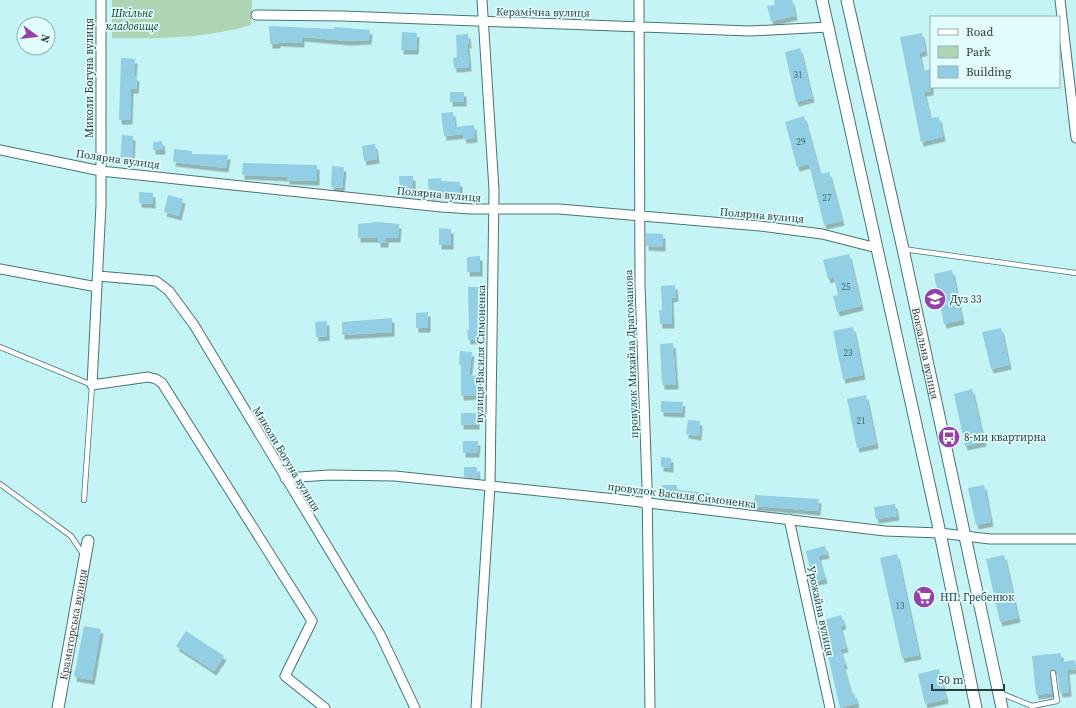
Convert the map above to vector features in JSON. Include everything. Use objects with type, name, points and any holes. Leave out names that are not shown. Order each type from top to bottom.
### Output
[{"type":"street","name":"вулиця Василя Симоненка","points":[[476,708],[490,486],[494,210],[493,161],[482,22],[482,0]]},
{"type":"street","name":"провулок Михайла Драгоманова","points":[[639,0],[640,285],[647,504],[650,708]]},
{"type":"street","points":[[822,0],[940,533],[976,708]]},
{"type":"street","name":"Вокзальна вулиця","points":[[847,0],[903,248],[1002,708]]},
{"type":"street","points":[[1060,0],[1076,138]]},
{"type":"street","name":"Миколи Богуна вулиця","points":[[92,385],[101,205],[99,1]]},
{"type":"street","name":"Керамічна вулиця","points":[[256,15],[342,16],[750,30],[829,27]]},
{"type":"street","name":"Полярна вулиця","points":[[0,150],[101,171],[441,207],[494,210],[559,209],[809,231],[846,239],[877,248]]},
{"type":"street","points":[[0,269],[97,287]]},
{"type":"street","name":"Миколи Богуна вулиця","points":[[98,276],[156,281],[169,291],[194,325],[380,634],[415,708]]},
{"type":"street","points":[[92,385],[148,377],[156,379],[162,383],[312,621],[285,676],[325,708]]},
{"type":"street","name":"провулок Василя Симоненка","points":[[285,478],[395,476],[606,498],[885,531],[940,533],[990,539],[1076,539]]},
{"type":"street","name":"Урожайна вулиця","points":[[789,519],[830,708]]},
{"type":"street","name":"Краматорська вулиця","points":[[58,708],[84,556],[88,542]]},
{"type":"lane","points":[[903,248],[1076,273]]},
{"type":"lane","points":[[0,347],[92,385],[84,500]]},
{"type":"lane","points":[[0,484],[71,536],[84,556]]},
{"type":"lane","points":[[998,692],[1032,707],[1057,701],[1053,673]]},
{"type":"green space","name":"Шкільне кладовище","points":[[112,0],[252,0],[251,25],[218,33],[182,37],[112,38]]},
{"type":"building","points":[[774,0],[792,0],[795,16],[771,21],[767,6],[775,5]]},
{"type":"building","points":[[269,26],[334,29],[334,27],[370,30],[369,40],[348,41],[302,37],[302,43],[278,42],[278,44],[270,44]]},
{"type":"building","points":[[402,32],[417,33],[416,50],[401,50]]},
{"type":"building","points":[[922,33],[925,51],[919,53],[923,71],[930,69],[931,88],[931,91],[924,92],[930,118],[939,117],[943,137],[921,142],[900,37]]},
{"type":"building","points":[[468,34],[469,44],[467,44],[469,67],[454,68],[453,58],[457,57],[456,35]]},
{"type":"building","points":[[800,48],[812,98],[796,102],[785,52]]},
{"type":"building","points":[[121,58],[135,59],[134,76],[137,77],[136,89],[131,89],[130,120],[119,120]]},
{"type":"building","points":[[450,92],[464,92],[464,102],[450,102]]},
{"type":"building","points":[[453,112],[455,127],[474,125],[475,138],[464,139],[463,134],[444,136],[441,113]]},
{"type":"building","points":[[804,116],[820,174],[829,172],[842,221],[824,225],[809,164],[797,167],[785,122]]},
{"type":"building","points":[[122,135],[133,136],[132,161],[120,160]]},
{"type":"building","points":[[162,141],[163,150],[153,150],[153,142]]},
{"type":"building","points":[[375,144],[377,159],[364,161],[362,146]]},
{"type":"building","points":[[174,149],[192,151],[192,154],[228,155],[226,168],[173,162]]},
{"type":"building","points":[[243,163],[317,165],[317,181],[287,180],[287,177],[242,175]]},
{"type":"building","points":[[332,166],[344,167],[342,188],[331,187]]},
{"type":"building","points":[[399,176],[413,176],[413,193],[400,193]]},
{"type":"building","points":[[441,178],[441,181],[460,182],[460,194],[429,196],[428,179]]},
{"type":"building","points":[[139,192],[153,193],[153,204],[139,203]]},
{"type":"building","points":[[168,195],[183,199],[179,216],[164,212]]},
{"type":"building","points":[[378,222],[399,224],[398,238],[386,238],[386,243],[378,243],[378,238],[358,238],[358,224]]},
{"type":"building","points":[[439,228],[451,229],[451,245],[439,245]]},
{"type":"building","points":[[646,233],[663,234],[663,247],[646,246]]},
{"type":"building","points":[[849,254],[861,306],[837,312],[833,296],[838,295],[834,277],[828,279],[823,260]]},
{"type":"building","points":[[480,256],[480,272],[467,272],[467,257]]},
{"type":"building","points":[[952,270],[962,320],[944,324],[934,274]]},
{"type":"building","points":[[675,285],[676,297],[671,298],[672,324],[660,324],[659,310],[662,310],[661,286]]},
{"type":"building","points":[[468,287],[481,287],[481,339],[468,340]]},
{"type":"building","points":[[428,312],[428,328],[416,328],[416,313]]},
{"type":"building","points":[[392,318],[392,332],[342,335],[342,322]]},
{"type":"building","points":[[327,321],[327,336],[316,337],[315,322]]},
{"type":"building","points":[[853,327],[863,375],[843,379],[833,331]]},
{"type":"building","points":[[1001,328],[1009,365],[991,369],[982,332]]},
{"type":"building","points":[[673,343],[676,385],[662,385],[660,344]]},
{"type":"building","points":[[460,351],[472,352],[469,376],[480,375],[480,395],[461,396],[461,365],[459,365]]},
{"type":"building","points":[[972,389],[984,442],[965,446],[954,394]]},
{"type":"building","points":[[866,395],[876,444],[857,448],[847,399]]},
{"type":"building","points":[[661,401],[683,402],[682,413],[661,412]]},
{"type":"building","points":[[461,413],[477,413],[477,425],[461,425]]},
{"type":"building","points":[[688,420],[700,421],[699,436],[686,434]]},
{"type":"building","points":[[463,441],[478,441],[477,453],[463,453]]},
{"type":"building","points":[[661,457],[671,458],[671,468],[661,467]]},
{"type":"building","points":[[464,467],[477,467],[478,479],[464,477]]},
{"type":"building","points":[[662,485],[677,485],[677,490],[710,493],[709,503],[662,499]]},
{"type":"building","points":[[984,485],[991,522],[976,525],[968,488]]},
{"type":"building","points":[[755,495],[819,499],[818,511],[754,506]]},
{"type":"building","points":[[895,504],[897,516],[876,519],[874,507]]},
{"type":"building","points":[[825,546],[827,554],[818,556],[825,579],[813,582],[806,551]]},
{"type":"building","points":[[897,554],[919,655],[902,658],[880,558]]},
{"type":"building","points":[[1004,555],[1018,618],[1000,622],[986,559]]},
{"type":"building","points":[[841,615],[844,625],[840,626],[846,648],[840,649],[845,664],[843,665],[851,694],[854,693],[857,703],[840,708],[820,621]]},
{"type":"building","points":[[84,626],[101,629],[92,680],[74,677]]},
{"type":"building","points":[[186,631],[224,656],[214,671],[176,646]]},
{"type":"building","points":[[1061,653],[1061,662],[1075,660],[1076,669],[1067,670],[1069,692],[1060,693],[1057,672],[1053,669],[1049,673],[1052,693],[1036,695],[1032,656]]},
{"type":"building","points":[[939,669],[946,699],[925,704],[918,674]]},
{"type":"place","name":"Дуз 33","points":[[935,299]]},
{"type":"place","name":"8-ми квартирна","points":[[949,437]]},
{"type":"place","name":"НП. Гребенюк","points":[[924,597]]}]
